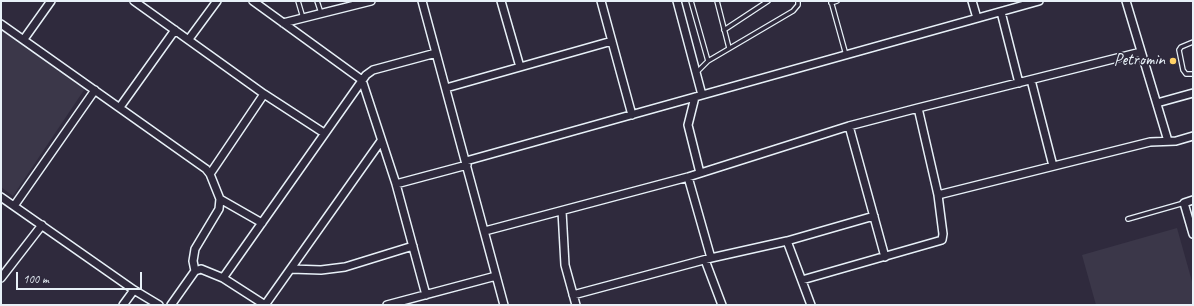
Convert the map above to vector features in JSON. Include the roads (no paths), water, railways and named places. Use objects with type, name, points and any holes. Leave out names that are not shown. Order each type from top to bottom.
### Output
[{"type":"street","points":[[24,39],[51,1]]},
{"type":"street","points":[[134,1],[190,39],[264,94],[324,133]]},
{"type":"street","points":[[190,39],[217,1]]},
{"type":"street","points":[[283,23],[321,13],[342,4],[371,1]]},
{"type":"street","points":[[422,1],[504,305]]},
{"type":"street","points":[[501,1],[520,67]]},
{"type":"street","points":[[601,1],[632,115]]},
{"type":"street","points":[[677,1],[696,73],[699,96],[688,125],[700,173]]},
{"type":"street","points":[[972,1],[977,18]]},
{"type":"street","points":[[396,184],[632,115],[1040,1]]},
{"type":"street","points":[[1126,1],[1168,141]]},
{"type":"street","points":[[256,2],[362,80],[396,184],[426,295]]},
{"type":"street","points":[[1001,12],[1019,83]]},
{"type":"street","points":[[1,25],[24,39],[206,169],[210,174],[220,199],[219,209],[196,249],[193,261],[195,271]]},
{"type":"street","points":[[120,108],[175,30]]},
{"type":"street","points":[[446,88],[612,41]]},
{"type":"street","points":[[485,231],[700,173],[849,126],[1141,52]]},
{"type":"street","points":[[223,278],[362,80],[374,70],[436,53]]},
{"type":"street","points":[[1030,80],[1052,166]]},
{"type":"street","points":[[14,206],[95,90]]},
{"type":"street","points":[[1156,103],[1193,93]]},
{"type":"street","points":[[210,174],[264,94]]},
{"type":"street","points":[[802,280],[942,240],[943,234],[938,195],[918,108]]},
{"type":"street","points":[[849,126],[885,257]]},
{"type":"street","points":[[938,195],[1150,142],[1168,141],[1193,136]]},
{"type":"street","points":[[171,305],[195,271],[201,269],[223,278],[265,305],[382,141]]},
{"type":"street","points":[[688,176],[708,259],[722,305]]},
{"type":"street","points":[[1,197],[134,290],[159,305]]},
{"type":"street","points":[[220,199],[262,223]]},
{"type":"street","points":[[1193,200],[1184,203],[1193,234]]},
{"type":"street","points":[[562,211],[565,264],[576,305]]},
{"type":"street","points":[[573,295],[708,259],[787,241],[874,216]]},
{"type":"street","points":[[1,278],[42,225]]},
{"type":"street","points":[[787,241],[811,305]]},
{"type":"street","points":[[291,269],[321,270],[346,267],[413,246]]},
{"type":"street","points":[[387,305],[496,276]]},
{"type":"street","points":[[124,305],[134,290]]},
{"type":"lane","points":[[298,1],[304,18]]},
{"type":"lane","points":[[318,1],[321,13]]},
{"type":"lane","points":[[691,1],[708,61]]},
{"type":"lane","points":[[717,1],[729,48]]},
{"type":"lane","points":[[724,30],[768,1]]},
{"type":"lane","points":[[696,73],[708,61],[793,10],[798,5],[798,1]]},
{"type":"lane","points":[[837,1],[831,2],[846,55]]},
{"type":"lane","points":[[1193,42],[1181,47],[1179,50],[1183,70],[1186,74],[1193,74]]},
{"type":"lane","points":[[1128,219],[1184,203]]},
{"type":"place","name":"Petromin","points":[[1173,61]]}]
